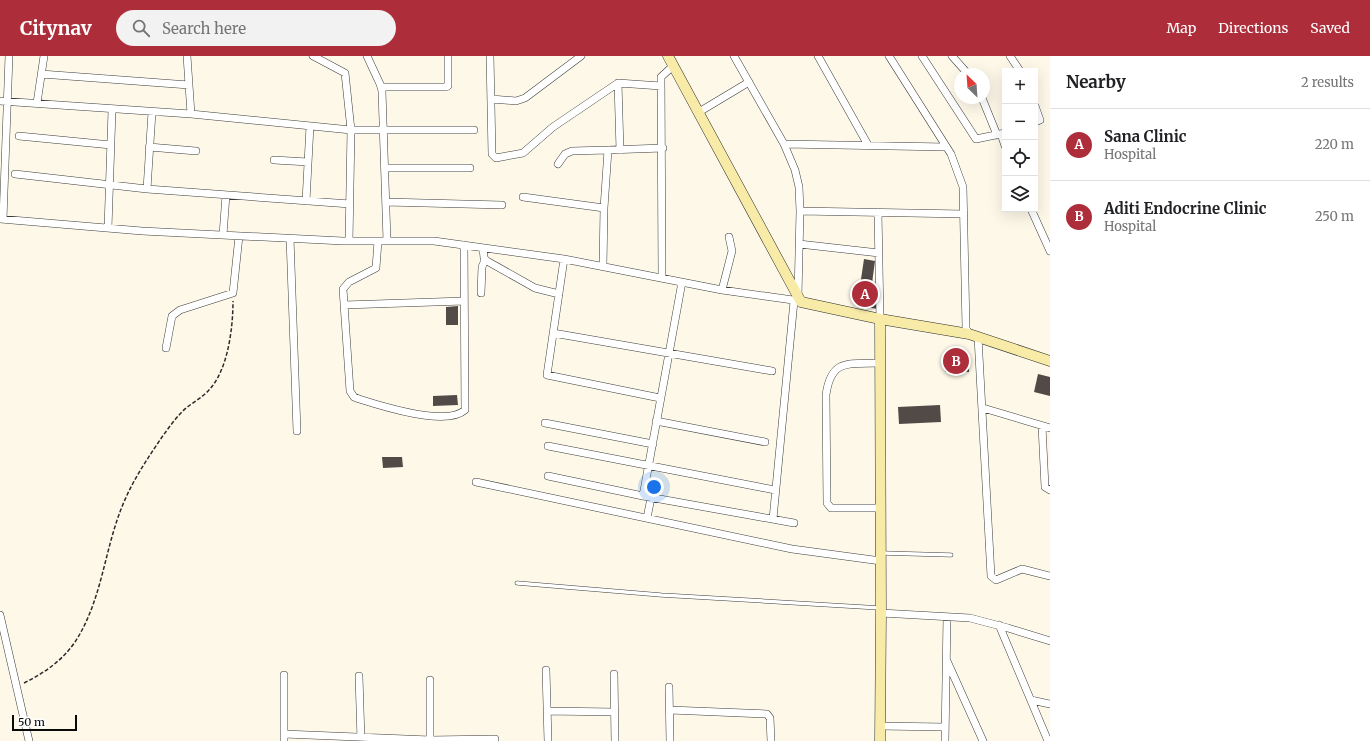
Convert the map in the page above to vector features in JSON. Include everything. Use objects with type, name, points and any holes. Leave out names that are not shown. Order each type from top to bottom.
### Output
[{"type":"street","points":[[9,56],[8,101],[3,147],[2,219],[108,228],[239,236],[349,241],[434,241],[464,245],[564,259],[662,277],[722,290],[797,300],[880,319],[973,335],[1050,361]]},
{"type":"street","points":[[37,103],[44,56]]},
{"type":"street","points":[[187,56],[191,114]]},
{"type":"street","points":[[313,56],[346,73],[351,130],[349,241]]},
{"type":"street","points":[[367,56],[381,87],[386,168],[387,241]]},
{"type":"street","points":[[381,87],[446,87],[448,86],[448,56]]},
{"type":"street","points":[[490,56],[492,154],[496,158],[523,153],[553,127],[618,83],[662,86]]},
{"type":"street","points":[[490,99],[516,101],[525,98],[581,56]]},
{"type":"street","points":[[668,56],[699,112],[797,300]]},
{"type":"street","points":[[734,56],[784,144],[795,170],[799,187],[800,211],[797,300],[773,519]]},
{"type":"street","points":[[818,56],[868,145]]},
{"type":"street","points":[[889,56],[946,147],[958,170],[963,187],[966,328],[973,335],[982,408],[991,576],[996,580],[1022,569],[1050,576]]},
{"type":"street","points":[[922,56],[976,139],[1001,134],[985,104]]},
{"type":"street","points":[[952,56],[963,68]]},
{"type":"street","points":[[1010,56],[1018,68]]},
{"type":"street","points":[[662,277],[662,75],[674,65]]},
{"type":"street","points":[[41,74],[189,85]]},
{"type":"street","points":[[699,112],[749,82]]},
{"type":"street","points":[[618,83],[620,150]]},
{"type":"street","points":[[0,101],[112,110],[191,114],[351,130],[474,130]]},
{"type":"street","points":[[108,228],[112,110]]},
{"type":"street","points":[[147,189],[152,112]]},
{"type":"street","points":[[306,201],[310,126]]},
{"type":"street","points":[[19,136],[111,144]]},
{"type":"street","points":[[784,144],[946,147]]},
{"type":"street","points":[[149,147],[196,150]]},
{"type":"street","points":[[558,164],[566,154],[572,151],[662,148]]},
{"type":"street","points":[[604,266],[604,208],[608,150]]},
{"type":"street","points":[[274,160],[308,162]]},
{"type":"street","points":[[386,168],[470,168]]},
{"type":"street","points":[[15,174],[147,189],[350,204]]},
{"type":"street","points":[[223,235],[226,195]]},
{"type":"street","points":[[523,197],[604,208]]},
{"type":"street","points":[[386,202],[502,205]]},
{"type":"street","points":[[800,211],[964,214]]},
{"type":"street","points":[[878,212],[881,508],[880,741]]},
{"type":"street","points":[[1032,212],[1050,251]]},
{"type":"street","points":[[166,348],[170,318],[176,312],[233,293],[239,236]]},
{"type":"street","points":[[722,290],[732,251],[729,237]]},
{"type":"street","points":[[290,238],[297,431]]},
{"type":"street","points":[[378,241],[376,268],[346,284],[343,289],[350,391],[354,397],[406,413],[423,416],[450,415],[461,413],[465,410],[464,245]]},
{"type":"street","points":[[799,244],[879,253]]},
{"type":"street","points":[[481,293],[482,267],[485,260],[482,248]]},
{"type":"street","points":[[564,259],[547,373],[548,376],[660,398]]},
{"type":"street","points":[[485,260],[536,288],[559,294]]},
{"type":"street","points":[[643,496],[682,282]]},
{"type":"street","points":[[344,304],[464,300]]},
{"type":"street","points":[[553,333],[772,371]]},
{"type":"street","points":[[880,363],[843,366],[832,373],[828,381],[826,395],[826,496],[827,503],[830,508],[881,508]]},
{"type":"street","points":[[982,408],[1050,428]]},
{"type":"street","points":[[656,421],[765,442]]},
{"type":"street","points":[[545,423],[652,444]]},
{"type":"street","points":[[1042,426],[1045,487],[1050,490]]},
{"type":"street","points":[[548,446],[775,490]]},
{"type":"street","points":[[548,476],[651,498],[794,523]]},
{"type":"street","points":[[476,482],[792,549],[881,557]]},
{"type":"street","points":[[647,518],[651,498]]},
{"type":"street","points":[[881,611],[970,618],[999,625],[1050,641]]},
{"type":"street","points":[[0,615],[29,741]]},
{"type":"street","points":[[945,741],[947,617]]},
{"type":"street","points":[[999,625],[1048,741]]},
{"type":"street","points":[[946,659],[983,741]]},
{"type":"street","points":[[546,670],[548,741]]},
{"type":"street","points":[[284,674],[284,738],[433,740],[495,738]]},
{"type":"street","points":[[614,674],[615,741]]},
{"type":"street","points":[[359,676],[361,739]]},
{"type":"street","points":[[430,680],[433,740]]},
{"type":"street","points":[[669,687],[670,741]]},
{"type":"street","points":[[1031,700],[1050,704]]},
{"type":"street","points":[[670,710],[767,714],[770,718],[771,741]]},
{"type":"street","points":[[547,711],[615,712]]},
{"type":"street","points":[[880,726],[945,727]]},
{"type":"lane","points":[[881,557],[951,555]]},
{"type":"lane","points":[[518,583],[881,611]]},
{"type":"path","points":[[17,686],[40,675],[53,666],[74,642],[86,622],[93,606],[110,541],[124,502],[141,467],[180,413],[205,394],[217,379],[232,337],[233,293]]},
{"type":"building","points":[[864,259],[875,261],[870,298],[879,299],[878,309],[857,306]]},
{"type":"building","points":[[458,306],[458,325],[446,325],[446,307]]},
{"type":"building","points":[[945,353],[969,353],[969,372],[945,372]]},
{"type":"building","points":[[1038,374],[1050,377],[1050,396],[1034,392]]},
{"type":"building","points":[[457,395],[458,405],[433,406],[433,396]]},
{"type":"building","points":[[940,405],[941,422],[899,424],[898,407]]},
{"type":"building","points":[[382,457],[402,457],[403,467],[383,468]]},
{"type":"place","name":"Sana Clinic","points":[[865,294]]},
{"type":"place","name":"Aditi Endocrine Clinic","points":[[956,361]]}]
